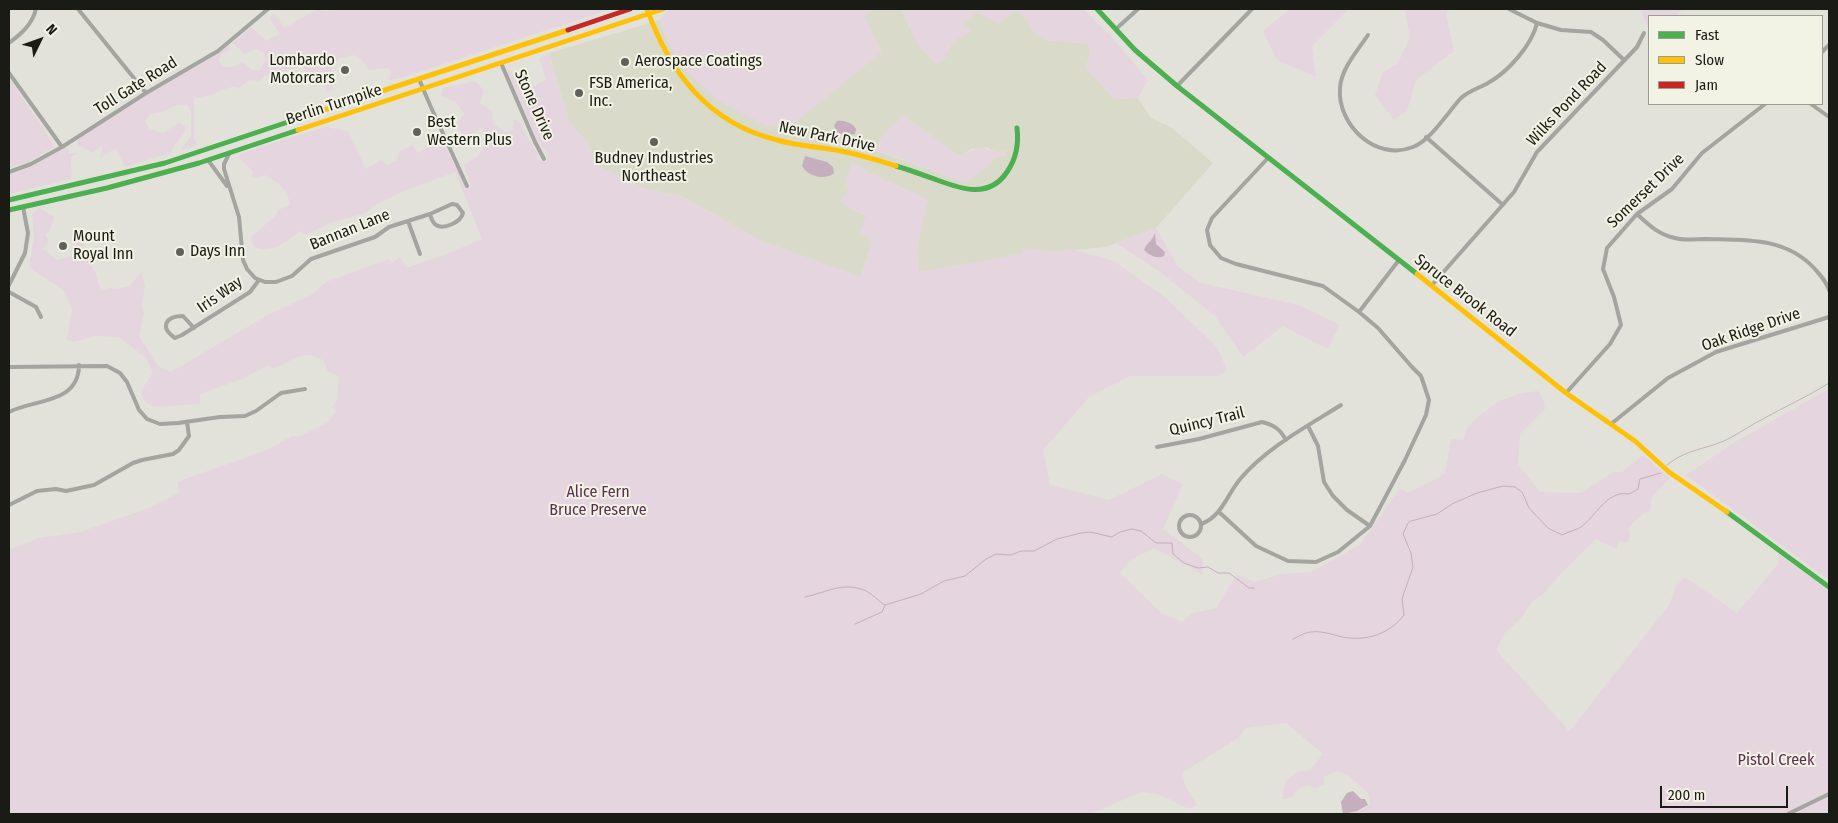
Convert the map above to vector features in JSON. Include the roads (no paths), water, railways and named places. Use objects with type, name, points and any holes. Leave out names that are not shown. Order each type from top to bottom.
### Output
[{"type":"main road","name":"Berlin Turnpike","points":[[9,200],[165,162],[630,9]]},
{"type":"main road","name":"Berlin Turnpike","points":[[9,210],[137,180],[208,160],[501,63],[648,11],[663,9]]},
{"type":"main road","name":"Spruce Brook Road","points":[[1098,9],[1135,50],[1268,158],[1432,285],[1566,393],[1635,441],[1670,472],[1829,587]]},
{"type":"main road","name":"New Park Drive","points":[[648,11],[669,60],[689,88],[725,118],[768,138],[868,158],[962,189],[978,190],[993,186],[1008,172],[1017,147],[1019,137],[1017,128]]},
{"type":"street","points":[[9,43],[30,24],[36,9]]},
{"type":"street","points":[[78,9],[146,93]]},
{"type":"street","name":"Toll Gate Road","points":[[9,172],[31,164],[62,147],[146,93],[218,51],[268,9]]},
{"type":"street","points":[[1116,29],[1138,9]]},
{"type":"street","points":[[1177,86],[1252,9]]},
{"type":"street","points":[[1509,9],[1537,23],[1561,30],[1591,32],[1603,40],[1624,60]]},
{"type":"street","points":[[1368,35],[1345,70],[1340,86],[1340,104],[1346,120],[1357,134],[1383,149],[1399,150],[1413,146],[1426,137],[1463,97],[1495,78],[1526,48],[1534,35],[1537,23]]},
{"type":"street","name":"Wilks Pond Road","points":[[1432,285],[1503,206],[1514,192],[1537,152],[1637,47],[1644,33]]},
{"type":"street","name":"Stone Drive","points":[[501,63],[544,158]]},
{"type":"street","points":[[9,73],[62,147]]},
{"type":"street","points":[[419,79],[467,186]]},
{"type":"street","name":"Somerset Drive","points":[[1566,393],[1610,344],[1620,325],[1614,297],[1602,269],[1607,248],[1637,214],[1672,189],[1702,153],[1763,105]]},
{"type":"street","points":[[1812,105],[1829,117]]},
{"type":"street","points":[[1426,137],[1503,206]]},
{"type":"street","points":[[230,152],[224,164],[238,216],[243,260],[247,269],[259,280]]},
{"type":"street","points":[[1219,512],[1256,546],[1288,561],[1316,562],[1338,552],[1370,526],[1405,460],[1426,415],[1429,400],[1421,376],[1378,328],[1323,286],[1236,264],[1221,258],[1210,245],[1207,230],[1212,218],[1268,158]]},
{"type":"street","points":[[208,160],[229,188]]},
{"type":"street","name":"Bannan Lane","points":[[259,280],[276,282],[292,276],[311,259],[375,237],[389,227],[430,214],[452,204],[457,205],[463,213],[462,218],[458,221],[444,226],[438,226],[433,223],[430,214]]},
{"type":"street","points":[[9,286],[25,253],[28,233],[23,207]]},
{"type":"street","points":[[1637,214],[1658,232],[1677,239],[1768,242],[1791,251],[1808,262],[1827,282],[1829,290]]},
{"type":"street","name":"Bannan Lane","points":[[408,221],[420,254]]},
{"type":"street","points":[[1359,312],[1399,260]]},
{"type":"street","name":"Iris Way","points":[[194,328],[183,316],[174,316],[166,324],[167,330],[175,338],[194,328],[250,292],[259,280]]},
{"type":"street","points":[[9,292],[36,307],[42,317]]},
{"type":"street","name":"Oak Ridge Drive","points":[[1611,424],[1668,378],[1716,352],[1829,317]]},
{"type":"street","points":[[9,368],[78,365],[107,366],[120,373],[127,382],[139,410],[147,419],[160,424],[246,416],[256,412],[281,393],[305,389]]},
{"type":"street","points":[[9,412],[45,402],[66,393],[75,383],[79,373],[78,365]]},
{"type":"street","points":[[1201,524],[1198,518],[1187,516],[1181,520],[1179,527],[1184,536],[1191,538],[1198,534],[1201,524],[1219,512],[1240,479],[1265,455],[1341,405]]},
{"type":"street","points":[[9,506],[37,491],[56,489],[66,491],[94,485],[133,463],[173,454],[179,450],[189,436],[187,422]]},
{"type":"street","name":"Quincy Trail","points":[[1157,447],[1199,439],[1262,422],[1280,430],[1286,440]]},
{"type":"street","points":[[1308,426],[1318,446],[1324,482],[1333,496],[1347,510],[1370,526]]},
{"type":"street","points":[[1788,814],[1829,794]]},
{"type":"waterway","points":[[1667,465],[1685,454],[1728,439],[1829,383]]},
{"type":"waterway","points":[[1293,639],[1306,633],[1316,632],[1349,638],[1365,638],[1380,634],[1399,621],[1404,615],[1402,599],[1413,567],[1411,553],[1403,534],[1408,523],[1411,521],[1437,514],[1452,504],[1477,493],[1503,486],[1515,487],[1522,492],[1529,508],[1548,528],[1562,535],[1581,527],[1602,505],[1614,496],[1629,494],[1638,489],[1640,479],[1661,473]]},
{"type":"waterway","points":[[855,624],[882,612],[885,605],[921,594],[944,581],[965,576],[986,559],[996,554],[1011,555],[1021,551],[1034,551],[1057,539],[1090,532],[1112,537],[1120,532],[1132,529],[1141,531],[1156,543],[1172,543],[1173,554],[1184,563],[1198,568],[1208,567],[1218,573],[1229,573],[1249,588],[1254,588]]},
{"type":"waterway","points":[[805,597],[836,588],[850,587],[869,592],[885,605]]},
{"type":"place","name":"Aerospace Coatings","points":[[625,62]]},
{"type":"place","name":"Lombardo Motorcars","points":[[345,70]]},
{"type":"place","name":"FSB America, Inc.","points":[[579,93]]},
{"type":"place","name":"Best Western Plus","points":[[417,132]]},
{"type":"place","name":"Budney Industries Northeast","points":[[654,142]]},
{"type":"place","name":"Mount Royal Inn","points":[[63,246]]},
{"type":"place","name":"Days Inn","points":[[180,252]]},
{"type":"park label","name":"Alice Fern Bruce Preserve","points":[[598,502]]},
{"type":"park label","name":"Pistol Creek","points":[[1776,761]]}]
